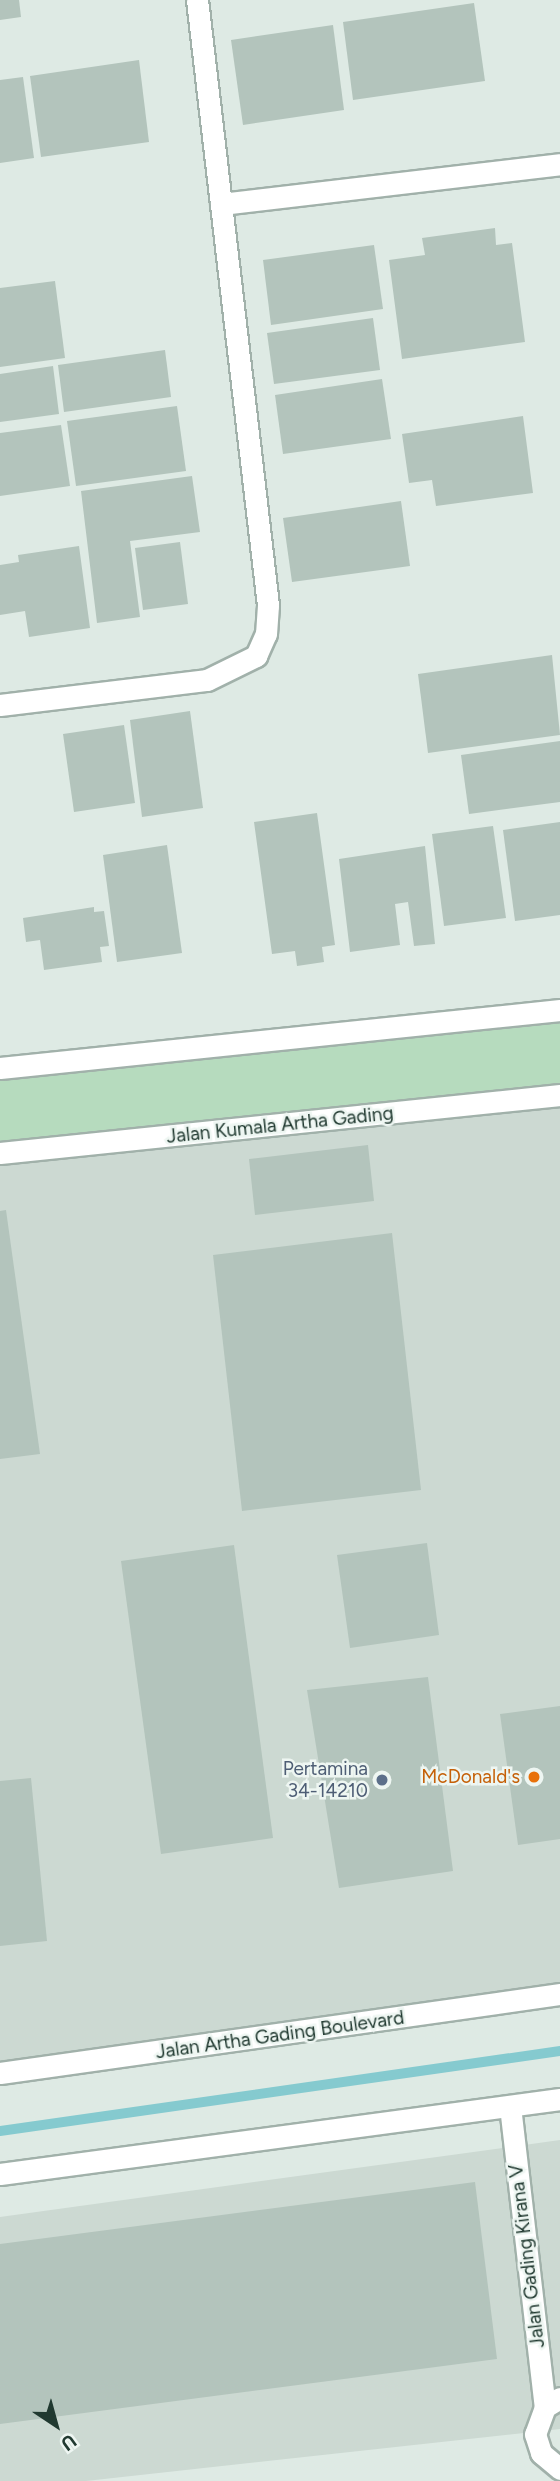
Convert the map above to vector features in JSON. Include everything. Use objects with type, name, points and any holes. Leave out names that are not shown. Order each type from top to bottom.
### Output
[{"type":"street","points":[[0,705],[207,680],[256,656],[266,634],[268,605],[197,0]]},
{"type":"street","points":[[221,204],[560,164]]},
{"type":"street","points":[[1,1061],[560,1010]]},
{"type":"street","name":"Jalan Kumala Artha Gading","points":[[0,1153],[560,1094]]},
{"type":"street","name":"Jalan Artha Gading Boulevard","points":[[0,2073],[560,1994]]},
{"type":"street","points":[[0,2174],[560,2099]]},
{"type":"street","name":"Jalan Gading Kirana V","points":[[510,2106],[552,2402]]},
{"type":"street","points":[[552,2402],[535,2434],[541,2453],[556,2472]]},
{"type":"shaded area","points":[[560,1095],[560,1996],[0,2074],[0,1160]]},
{"type":"shaded area","points":[[560,2140],[560,2429],[86,2481],[0,2481],[0,2217]]},
{"type":"green space","points":[[560,1010],[560,1095],[0,1160],[0,1068]]},
{"type":"building","points":[[0,0],[19,0],[21,17],[0,20]]},
{"type":"building","points":[[474,3],[485,81],[353,100],[343,22]]},
{"type":"building","points":[[333,25],[344,110],[243,125],[231,40]]},
{"type":"building","points":[[139,60],[149,142],[41,157],[30,76]]},
{"type":"building","points":[[23,77],[34,158],[0,163],[0,80]]},
{"type":"building","points":[[495,228],[496,245],[512,243],[525,342],[402,359],[389,260],[425,255],[422,238]]},
{"type":"building","points":[[374,245],[383,309],[271,325],[263,260]]},
{"type":"building","points":[[55,281],[65,358],[0,367],[0,288]]},
{"type":"building","points":[[373,318],[380,370],[274,384],[267,333]]},
{"type":"building","points":[[165,350],[171,397],[64,412],[58,365]]},
{"type":"building","points":[[53,366],[59,414],[0,422],[0,374]]},
{"type":"building","points":[[382,379],[391,439],[283,454],[275,395]]},
{"type":"building","points":[[177,406],[186,471],[76,486],[67,421]]},
{"type":"building","points":[[523,416],[533,493],[436,506],[432,480],[409,483],[402,434]]},
{"type":"building","points":[[61,425],[70,486],[0,496],[0,433]]},
{"type":"building","points":[[192,476],[200,532],[130,541],[140,617],[97,623],[81,491]]},
{"type":"building","points":[[401,501],[410,566],[292,582],[283,518]]},
{"type":"building","points":[[180,542],[188,604],[143,610],[135,548]]},
{"type":"building","points":[[79,546],[90,628],[29,637],[25,611],[0,615],[0,565],[19,562],[18,555]]},
{"type":"building","points":[[552,655],[560,735],[428,753],[418,674]]},
{"type":"building","points":[[190,711],[203,808],[142,817],[130,720]]},
{"type":"building","points":[[124,725],[135,803],[74,812],[63,734]]},
{"type":"building","points":[[560,741],[560,802],[469,814],[461,755]]},
{"type":"building","points":[[317,813],[335,945],[322,947],[324,962],[297,966],[295,951],[272,954],[254,822]]},
{"type":"building","points":[[560,822],[560,915],[515,921],[503,830]]},
{"type":"building","points":[[493,826],[506,918],[444,926],[432,834]]},
{"type":"building","points":[[167,845],[182,953],[117,962],[103,855]]},
{"type":"building","points":[[425,846],[435,944],[414,946],[408,902],[395,904],[400,945],[350,952],[339,859]]},
{"type":"building","points":[[94,907],[94,912],[104,911],[109,946],[100,947],[102,962],[44,970],[40,940],[26,942],[23,918]]},
{"type":"building","points":[[368,1145],[374,1201],[255,1215],[249,1159]]},
{"type":"building","points":[[6,1210],[40,1454],[0,1459],[0,1211]]},
{"type":"building","points":[[392,1233],[421,1490],[242,1511],[213,1255]]},
{"type":"building","points":[[427,1543],[439,1635],[350,1648],[337,1555]]},
{"type":"building","points":[[234,1545],[273,1838],[161,1854],[121,1561]]},
{"type":"building","name":"Pertamina 34-14210","points":[[428,1677],[453,1871],[339,1888],[307,1690]]},
{"type":"building","name":"McDonald's","points":[[560,1706],[560,1839],[518,1845],[500,1714]]},
{"type":"building","points":[[31,1778],[47,1941],[0,1946],[0,1781]]},
{"type":"building","points":[[475,2182],[497,2359],[0,2424],[0,2244]]},
{"type":"waterway","points":[[0,2131],[560,2051]]},
{"type":"place","name":"McDonald's","points":[[534,1777]]},
{"type":"place","name":"Pertamina 34-14210","points":[[382,1780]]}]
